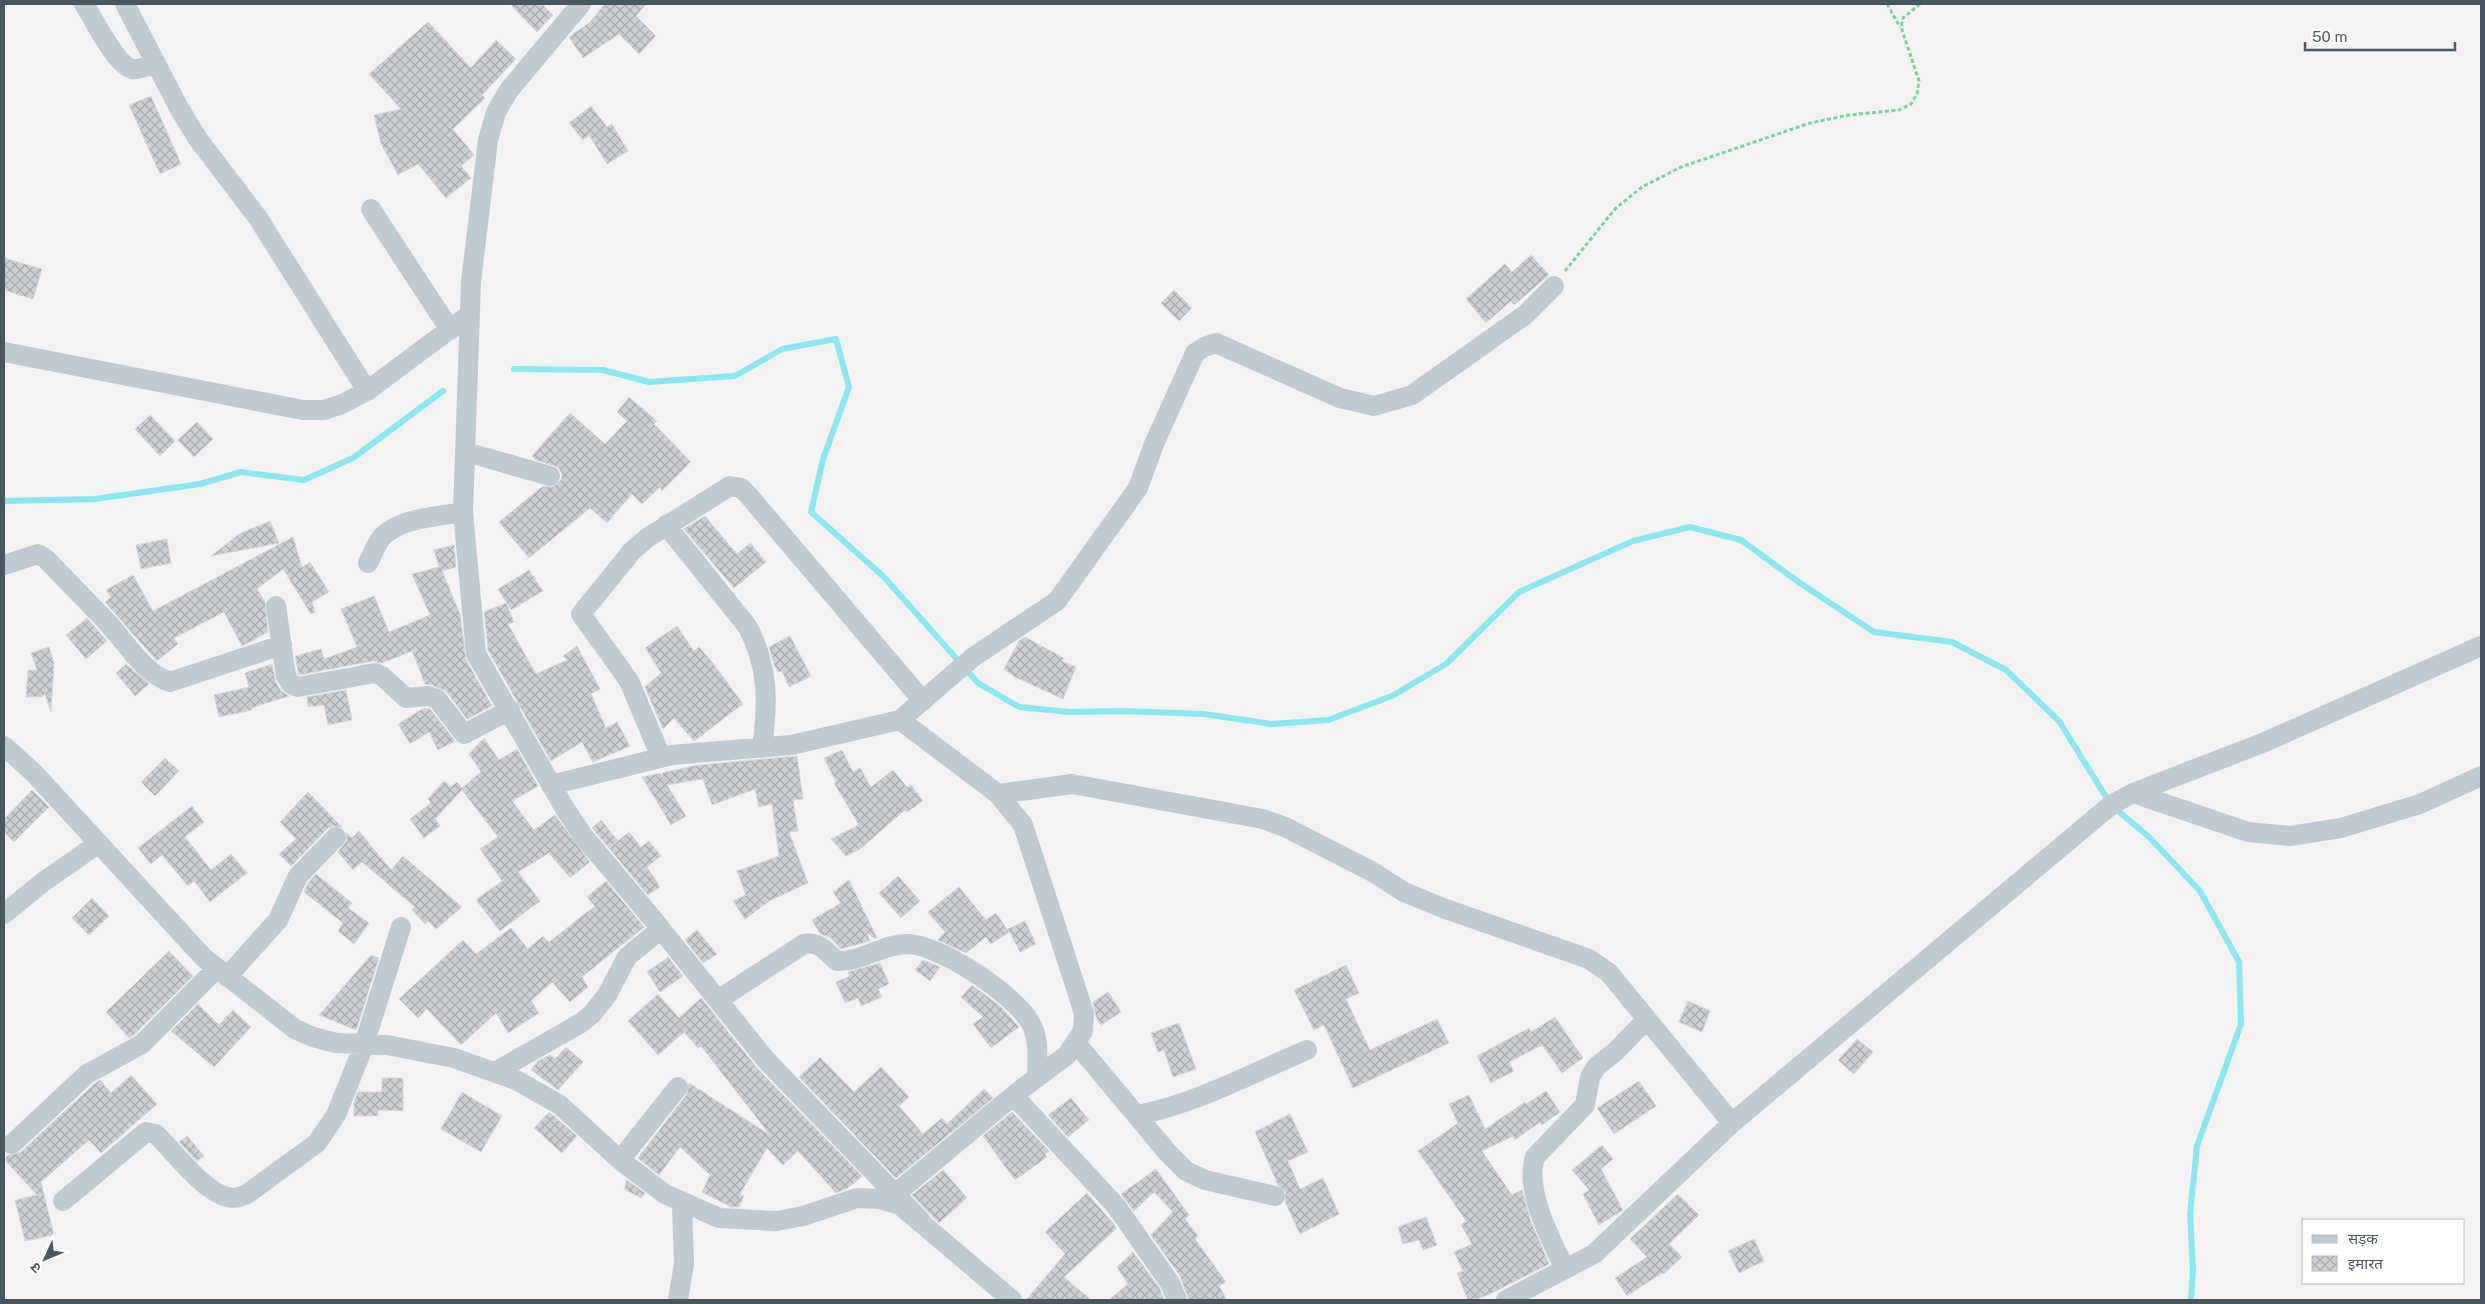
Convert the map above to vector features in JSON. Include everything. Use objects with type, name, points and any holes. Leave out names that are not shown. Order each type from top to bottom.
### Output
[{"type":"street","points":[[84,4],[118,58],[127,67],[135,69],[156,63]]},
{"type":"street","points":[[125,4],[179,108],[198,139],[262,225],[367,391]]},
{"type":"street","points":[[581,4],[509,90],[496,112],[488,140],[471,282],[468,412],[463,512],[476,654],[510,710],[551,785],[584,837],[766,1060],[921,1221]]},
{"type":"street","points":[[371,208],[450,330]]},
{"type":"street","points":[[551,785],[661,757],[791,745],[900,720],[972,658],[1057,601],[1138,488],[1154,444],[1196,353],[1204,347],[1216,344],[1340,398],[1374,406],[1412,395],[1524,315],[1554,286]]},
{"type":"street","points":[[4,352],[303,410],[324,410],[342,404],[367,391],[469,314]]},
{"type":"street","points":[[466,452],[550,476]]},
{"type":"street","points":[[661,757],[629,682],[581,614],[632,551],[666,525],[730,486],[741,488],[930,696]]},
{"type":"street","points":[[368,563],[380,539],[393,528],[410,522],[463,512]]},
{"type":"street","points":[[666,525],[747,626],[756,643],[764,673],[766,720],[762,748]]},
{"type":"street","points":[[4,565],[26,556],[38,554],[46,560],[152,672],[170,682],[282,645]]},
{"type":"street","points":[[276,606],[286,676],[291,684],[298,687],[375,673],[382,676],[406,698],[428,696],[437,699],[464,734],[510,710]]},
{"type":"street","points":[[1506,1300],[1594,1254],[1732,1123],[2111,805],[2133,793],[2265,742],[2481,646]]},
{"type":"street","points":[[895,1194],[1067,1055],[1082,1031],[1084,1013],[1023,826],[998,794],[900,720]]},
{"type":"street","points":[[4,746],[34,773],[222,973],[295,1029],[313,1037],[336,1043],[387,1045],[454,1058],[516,1080],[560,1105],[620,1160],[665,1194],[682,1204],[719,1218],[777,1221],[803,1216],[858,1198],[879,1199],[900,1205],[1012,1300]]},
{"type":"street","points":[[2133,793],[2248,832],[2290,836],[2341,828],[2420,804],[2481,776]]},
{"type":"street","points":[[998,794],[1072,784],[1237,813],[1270,822],[1285,827],[1371,871],[1404,892],[1443,908],[1589,959],[1609,973],[1732,1123]]},
{"type":"street","points":[[12,1144],[87,1074],[142,1044],[278,920],[298,876],[336,837]]},
{"type":"street","points":[[4,914],[43,882],[98,843]]},
{"type":"street","points":[[62,1201],[143,1134],[151,1131],[212,1190],[227,1197],[236,1198],[246,1194],[317,1143],[336,1115],[364,1045],[401,927]]},
{"type":"street","points":[[495,1072],[581,1023],[592,1014],[607,995],[627,958],[661,930]]},
{"type":"street","points":[[718,1000],[804,944],[813,942],[820,945],[837,961],[845,962],[886,946],[908,944],[925,947],[952,958],[1014,1002],[1031,1023],[1037,1045],[1037,1078]]},
{"type":"street","points":[[1565,1269],[1546,1229],[1539,1207],[1534,1183],[1535,1157],[1585,1105],[1590,1077],[1596,1066],[1616,1051],[1647,1019]]},
{"type":"street","points":[[1076,1043],[1168,1153],[1186,1171],[1206,1180],[1274,1196]]},
{"type":"street","points":[[1137,1115],[1160,1111],[1184,1102],[1307,1050]]},
{"type":"street","points":[[620,1160],[678,1087]]},
{"type":"street","points":[[1014,1096],[1116,1206],[1170,1283],[1177,1300]]},
{"type":"street","points":[[678,1300],[684,1264],[682,1204]]},
{"type":"path","points":[[1554,286],[1615,209],[1642,187],[1681,167],[1810,124],[1849,115],[1899,110],[1911,104],[1917,94],[1919,81],[1900,27],[1888,4]]},
{"type":"path","points":[[1900,27],[1903,18],[1920,4]]},
{"type":"building","points":[[510,4],[542,4],[553,15],[537,32]]},
{"type":"building","points":[[605,4],[646,4],[636,16],[656,36],[639,54],[619,34],[583,58],[569,37],[590,22]]},
{"type":"building","points":[[428,22],[471,68],[496,40],[516,59],[482,95],[485,98],[453,129],[474,155],[461,166],[471,178],[446,198],[418,164],[398,175],[381,144],[374,115],[401,109],[369,74]]},
{"type":"building","points":[[151,96],[181,164],[160,174],[129,105]]},
{"type":"building","points":[[591,106],[607,127],[612,124],[628,151],[607,164],[589,135],[583,140],[569,123]]},
{"type":"building","points":[[1531,255],[1549,275],[1514,305],[1511,301],[1486,323],[1466,299],[1505,264],[1512,272]]},
{"type":"building","points":[[4,258],[42,269],[33,299],[4,290]]},
{"type":"building","points":[[1174,290],[1192,308],[1179,321],[1161,303]]},
{"type":"building","points":[[629,397],[657,421],[654,424],[691,462],[662,491],[660,487],[642,504],[632,494],[607,523],[590,508],[529,558],[499,522],[543,486],[553,487],[561,480],[562,474],[558,467],[536,460],[532,456],[570,413],[605,444],[627,421],[617,412]]},
{"type":"building","points":[[150,415],[175,441],[160,456],[135,429]]},
{"type":"building","points":[[197,422],[213,439],[194,457],[178,440]]},
{"type":"building","points":[[705,516],[737,554],[750,543],[766,562],[734,588],[684,529]]},
{"type":"building","points":[[270,521],[279,543],[211,556],[239,534]]},
{"type":"building","points":[[293,537],[302,567],[310,562],[329,592],[312,602],[315,612],[311,614],[283,569],[257,589],[265,602],[268,632],[242,646],[224,612],[174,638],[178,644],[157,661],[105,602],[111,597],[106,590],[133,575],[153,611]]},
{"type":"building","points":[[167,539],[171,563],[141,569],[136,545]]},
{"type":"building","points":[[454,545],[456,567],[442,571],[460,614],[466,660],[492,706],[467,719],[446,691],[425,684],[412,651],[382,663],[373,661],[299,675],[295,656],[321,649],[324,659],[357,647],[341,609],[374,596],[389,632],[430,615],[412,574],[439,567],[434,550]]},
{"type":"building","points":[[529,570],[543,591],[511,610],[498,589]]},
{"type":"building","points":[[506,603],[514,622],[508,624],[536,674],[567,660],[563,656],[577,646],[600,689],[591,694],[606,728],[617,722],[630,746],[593,762],[582,742],[551,761],[488,650],[484,612]]},
{"type":"building","points":[[87,618],[107,641],[86,659],[66,635]]},
{"type":"building","points":[[677,626],[694,651],[699,647],[712,662],[743,704],[694,741],[674,718],[663,729],[645,687],[661,673],[645,648]]},
{"type":"building","points":[[790,636],[811,676],[789,687],[782,671],[778,672],[774,665],[769,647]]},
{"type":"building","points":[[1025,637],[1064,658],[1062,661],[1076,667],[1063,699],[1015,677],[1004,669],[1019,641]]},
{"type":"building","points":[[49,647],[54,662],[51,712],[45,694],[42,697],[26,697],[28,670],[37,670],[31,653]]},
{"type":"building","points":[[126,664],[149,684],[135,696],[116,673]]},
{"type":"building","points":[[272,664],[276,682],[281,691],[289,696],[251,708],[252,710],[219,717],[214,695],[249,687],[245,673]]},
{"type":"building","points":[[346,690],[352,720],[328,725],[324,705],[308,707],[307,697]]},
{"type":"building","points":[[424,708],[430,709],[455,741],[438,750],[429,732],[410,744],[398,724]]},
{"type":"building","points":[[484,738],[499,760],[517,749],[538,786],[512,801],[534,830],[555,815],[590,862],[570,878],[549,853],[518,872],[540,901],[500,931],[476,900],[502,881],[480,849],[498,837],[462,790],[435,819],[440,826],[424,838],[410,819],[431,803],[428,799],[444,781],[451,787],[457,782],[462,788],[481,772],[469,754]]},
{"type":"building","points":[[842,750],[853,772],[860,768],[871,787],[893,770],[907,787],[911,785],[923,801],[907,812],[905,810],[860,849],[846,856],[831,839],[859,825],[834,783],[836,782],[824,758]]},
{"type":"building","points":[[797,756],[803,799],[793,800],[798,831],[789,832],[808,883],[771,900],[745,919],[733,901],[746,895],[737,871],[779,856],[772,804],[759,807],[755,789],[712,805],[703,779],[667,785],[686,816],[671,825],[642,777],[660,773],[663,778],[662,773],[698,765]]},
{"type":"building","points":[[165,758],[179,771],[155,796],[141,782]]},
{"type":"building","points":[[32,790],[49,807],[14,842],[4,832],[4,819]]},
{"type":"building","points":[[308,792],[342,827],[333,826],[328,828],[291,866],[279,854],[296,839],[280,822]]},
{"type":"building","points":[[192,806],[204,822],[185,837],[211,870],[231,854],[247,873],[210,902],[194,881],[188,886],[162,855],[151,864],[138,848]]},
{"type":"building","points":[[601,820],[618,841],[609,848],[592,828]]},
{"type":"building","points":[[359,831],[391,870],[403,856],[462,907],[436,929],[428,921],[425,924],[412,910],[415,907],[362,862],[353,870],[338,852],[347,840],[346,832],[352,838]]},
{"type":"building","points":[[629,832],[641,847],[649,841],[661,856],[647,867],[660,887],[648,895],[609,848]]},
{"type":"building","points":[[316,874],[352,903],[348,908],[369,923],[354,944],[338,931],[343,923],[304,892],[308,883]]},
{"type":"building","points":[[898,876],[920,901],[901,918],[879,893]]},
{"type":"building","points":[[849,880],[877,938],[875,939],[867,933],[870,941],[841,949],[830,937],[820,934],[812,920],[841,903],[833,892]]},
{"type":"building","points":[[606,881],[644,927],[582,977],[588,987],[570,1002],[552,982],[531,1001],[539,1013],[508,1033],[496,1013],[461,1045],[427,1009],[418,1018],[399,999],[463,940],[476,954],[511,928],[528,949],[543,936],[549,942],[595,906],[587,897]]},
{"type":"building","points":[[959,887],[986,920],[996,913],[1009,932],[991,944],[986,937],[966,953],[938,940],[945,932],[928,912]]},
{"type":"building","points":[[92,898],[109,916],[89,935],[72,918]]},
{"type":"building","points":[[1025,921],[1036,944],[1020,952],[1008,929]]},
{"type":"building","points":[[697,930],[717,954],[703,963],[685,940]]},
{"type":"building","points":[[169,951],[193,976],[129,1038],[106,1012]]},
{"type":"building","points":[[371,955],[379,958],[356,1030],[319,1015]]},
{"type":"building","points":[[668,957],[683,976],[660,992],[647,972]]},
{"type":"building","points":[[923,960],[940,967],[930,981],[915,970]]},
{"type":"building","points":[[880,963],[889,984],[878,989],[882,997],[861,1006],[858,998],[845,1003],[836,982],[850,976],[848,972]]},
{"type":"building","points":[[1346,965],[1359,993],[1346,999],[1370,1050],[1437,1019],[1449,1043],[1353,1088],[1324,1025],[1314,1030],[1294,990]]},
{"type":"building","points":[[972,985],[1001,1007],[1019,1027],[991,1048],[973,1024],[983,1017],[961,997]]},
{"type":"building","points":[[1108,992],[1121,1012],[1101,1025],[1096,1017],[1093,1002]]},
{"type":"building","points":[[658,994],[679,1018],[701,998],[757,1068],[862,1176],[848,1188],[836,1193],[798,1151],[783,1165],[767,1148],[740,1194],[744,1196],[739,1207],[731,1207],[702,1192],[710,1175],[680,1147],[659,1175],[638,1158],[687,1094],[689,1083],[770,1135],[701,1046],[698,1048],[684,1032],[658,1055],[628,1021]]},
{"type":"building","points":[[1688,1001],[1710,1011],[1702,1032],[1679,1022]]},
{"type":"building","points":[[198,1004],[219,1025],[233,1010],[251,1027],[214,1067],[171,1031]]},
{"type":"building","points":[[1555,1017],[1583,1058],[1562,1073],[1543,1046],[1540,1046],[1509,1062],[1514,1071],[1491,1083],[1477,1056],[1529,1028],[1531,1032]]},
{"type":"building","points":[[1179,1023],[1196,1069],[1173,1077],[1164,1050],[1158,1052],[1151,1033]]},
{"type":"building","points":[[1857,1039],[1873,1052],[1854,1074],[1838,1060]]},
{"type":"building","points":[[566,1047],[583,1062],[558,1090],[531,1070],[538,1061],[550,1055],[555,1059]]},
{"type":"building","points":[[820,1057],[854,1092],[881,1067],[909,1097],[899,1106],[923,1134],[942,1118],[947,1124],[984,1089],[993,1098],[896,1178],[799,1077]]},
{"type":"building","points":[[131,1075],[157,1104],[101,1153],[89,1140],[41,1182],[54,1235],[25,1241],[15,1200],[37,1195],[4,1159],[9,1155],[20,1153],[100,1080],[111,1093]]},
{"type":"building","points":[[382,1078],[403,1078],[403,1111],[378,1110],[378,1116],[354,1116],[354,1102],[358,1092],[382,1092]]},
{"type":"building","points":[[1639,1081],[1656,1106],[1614,1134],[1597,1108]]},
{"type":"building","points":[[1546,1091],[1560,1112],[1542,1125],[1540,1122],[1515,1140],[1513,1136],[1482,1151],[1512,1195],[1522,1190],[1530,1219],[1549,1264],[1490,1294],[1475,1300],[1468,1300],[1457,1273],[1463,1271],[1454,1252],[1472,1244],[1461,1225],[1466,1221],[1418,1151],[1458,1123],[1449,1104],[1469,1095],[1485,1129],[1525,1102],[1526,1104]]},
{"type":"building","points":[[462,1092],[502,1116],[481,1152],[441,1129]]},
{"type":"building","points":[[1071,1098],[1089,1120],[1068,1137],[1048,1115]]},
{"type":"building","points":[[549,1112],[577,1136],[562,1153],[534,1128]]},
{"type":"building","points":[[1012,1112],[1049,1151],[1045,1154],[1047,1157],[1015,1180],[983,1136]]},
{"type":"building","points":[[1290,1114],[1308,1152],[1288,1161],[1300,1189],[1323,1178],[1339,1214],[1300,1234],[1285,1202],[1286,1192],[1278,1185],[1255,1132]]},
{"type":"building","points":[[187,1136],[204,1156],[197,1161],[179,1142]]},
{"type":"building","points":[[1602,1145],[1613,1159],[1601,1169],[1623,1210],[1599,1225],[1583,1194],[1589,1190],[1572,1170]]},
{"type":"building","points":[[1156,1169],[1189,1215],[1185,1219],[1198,1236],[1195,1239],[1226,1282],[1219,1286],[1227,1300],[1189,1300],[1180,1276],[1151,1235],[1173,1212],[1154,1192],[1134,1211],[1121,1194]]},
{"type":"building","points":[[943,1170],[967,1198],[939,1223],[912,1195]]},
{"type":"building","points":[[627,1180],[645,1193],[641,1198],[624,1189]]},
{"type":"building","points":[[1087,1193],[1117,1228],[1064,1277],[1091,1300],[1026,1300],[1065,1254],[1045,1232]]},
{"type":"building","points":[[1678,1194],[1699,1215],[1669,1244],[1682,1257],[1664,1274],[1662,1273],[1627,1296],[1615,1278],[1647,1257],[1630,1239]]},
{"type":"building","points":[[1426,1217],[1437,1245],[1423,1250],[1419,1240],[1403,1244],[1398,1227]]},
{"type":"building","points":[[1754,1239],[1764,1261],[1739,1273],[1728,1251]]},
{"type":"building","points":[[1133,1252],[1160,1289],[1164,1300],[1109,1300],[1128,1284],[1117,1267]]},
{"type":"waterway","points":[[514,369],[603,370],[649,382],[735,376],[782,349],[836,339],[849,387],[823,459],[811,512],[884,577],[978,683],[1019,707],[1069,712],[1122,711],[1204,714],[1272,724],[1328,720],[1392,696],[1446,664],[1519,592],[1633,541],[1690,527],[1741,540],[1800,583],[1874,632],[1952,642],[2006,670],[2059,721],[2111,805],[2149,837],[2200,891],[2239,962],[2241,1024],[2197,1146],[2190,1214],[2193,1270],[2191,1300]]},
{"type":"waterway","points":[[4,501],[95,499],[200,484],[241,472],[304,480],[353,458],[443,391]]}]
